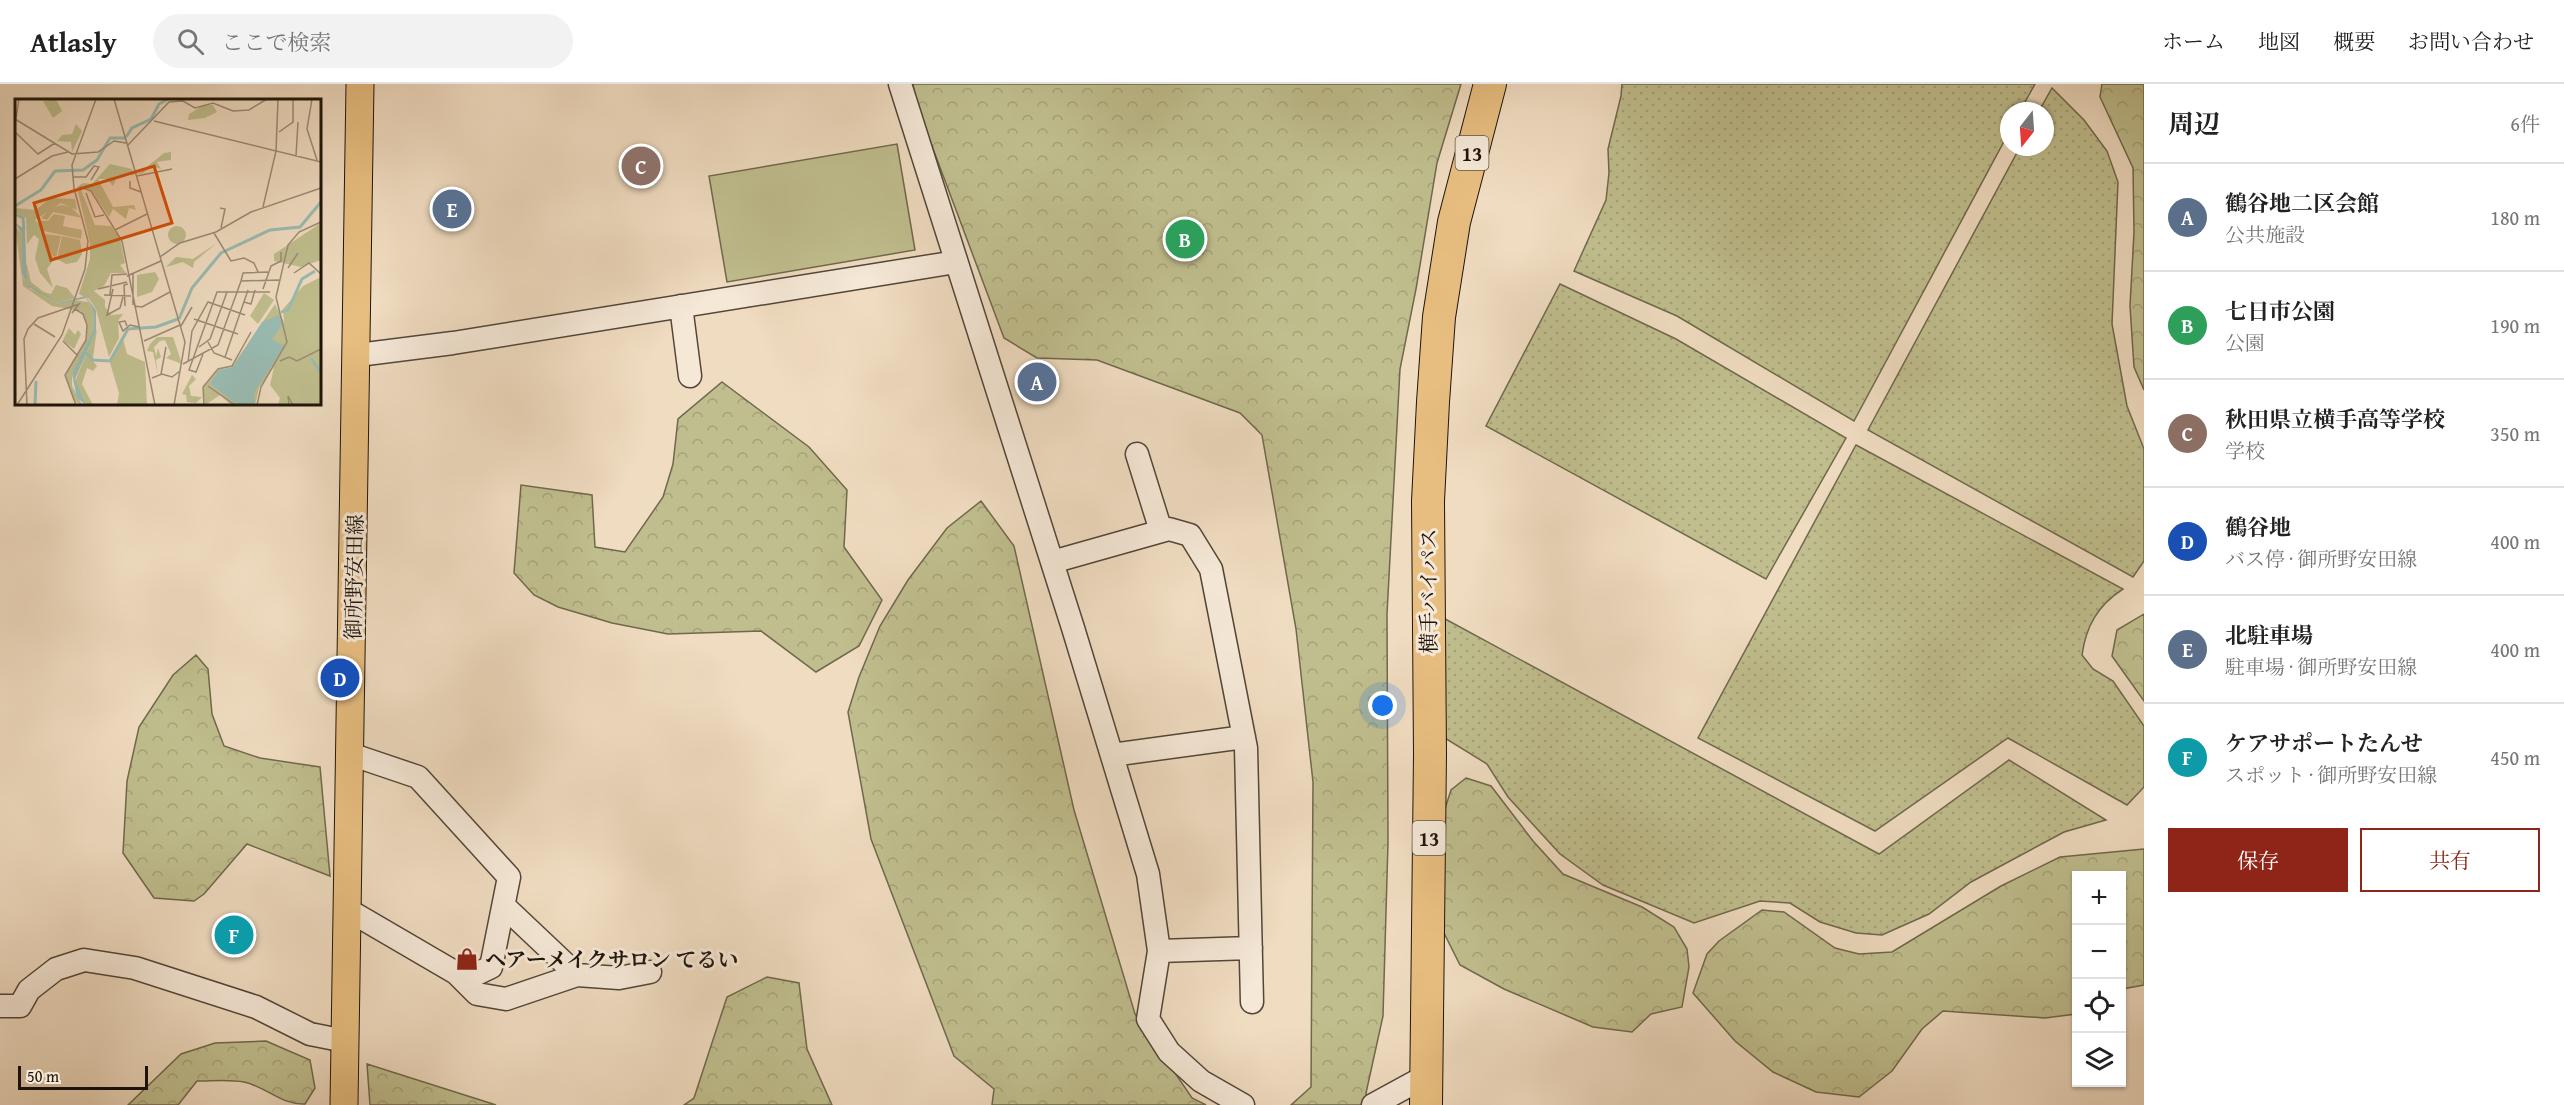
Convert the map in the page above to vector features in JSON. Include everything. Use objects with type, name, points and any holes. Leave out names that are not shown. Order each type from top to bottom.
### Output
[{"type":"highway","name":"横手バイパス","points":[[1427,1090],[1428,501],[1433,402],[1439,317],[1454,222],[1491,84]]},
{"type":"main road","name":"御所野安田線","points":[[344,1105],[358,355],[360,84]]},
{"type":"street","points":[[900,84],[1052,562],[1148,874],[1160,951],[1148,1019],[1169,1052],[1201,1081],[1243,1105]]},
{"type":"street","points":[[358,355],[453,343],[956,262]]},
{"type":"street","points":[[681,306],[690,376]]},
{"type":"street","points":[[1137,454],[1161,531]]},
{"type":"street","points":[[1052,562],[1168,529],[1190,535],[1211,569],[1244,737],[1252,1002]]},
{"type":"street","points":[[1112,755],[1244,737]]},
{"type":"street","points":[[350,754],[418,777],[509,876],[491,967],[464,980]]},
{"type":"street","points":[[504,906],[577,975]]},
{"type":"street","points":[[348,910],[456,973],[477,994],[506,999],[577,975],[619,978],[650,972]]},
{"type":"street","points":[[1160,951],[1251,948]]},
{"type":"street","points":[[0,1006],[20,1006],[29,990],[56,969],[84,960],[135,968],[256,1008],[310,1034],[345,1041]]},
{"type":"street","points":[[1373,1105],[1427,1090]]},
{"type":"green space","points":[[913,84],[1461,84],[1437,163],[1400,369],[1387,614],[1388,843],[1383,1016],[1366,1093],[1367,1105],[1291,1105],[1311,1087],[1313,782],[1296,629],[1262,435],[1240,413],[1097,360],[1037,358],[1004,338],[917,106]]},
{"type":"green space","points":[[1622,84],[2035,84],[2025,102],[2000,102],[2000,149],[1854,421],[1677,316],[1574,271],[1606,200],[1609,173],[1608,149]]},
{"type":"green space","points":[[2102,84],[2144,84],[2144,390],[2134,367],[2130,306],[2134,232],[2133,168],[2100,97]]},
{"type":"green space","points":[[2052,88],[2084,120],[2107,151],[2118,182],[2112,324],[2127,406],[2144,449],[2144,561],[2133,577],[1868,430],[2015,156],[2054,156],[2054,102],[2044,102]]},
{"type":"green space","points":[[897,144],[915,250],[727,282],[709,176]]},
{"type":"green space","points":[[1560,284],[1676,339],[1846,438],[1766,579],[1486,426]]},
{"type":"green space","points":[[722,382],[809,447],[847,490],[844,547],[882,600],[859,646],[816,672],[761,631],[668,634],[612,623],[558,607],[534,595],[514,573],[521,485],[592,495],[595,547],[625,552],[663,497],[673,464],[678,419]]},
{"type":"green space","points":[[1856,445],[2123,589],[2100,609],[2095,617],[2090,626],[2082,655],[2093,669],[2113,681],[2144,726],[2144,787],[2127,805],[2008,738],[1875,831],[1698,738]]},
{"type":"green space","points":[[981,501],[1014,546],[1074,810],[1135,1014],[1192,1098],[1206,1105],[992,1105],[994,1089],[954,1056],[871,839],[848,712],[859,677],[880,626],[908,580],[947,528]]},
{"type":"green space","points":[[1436,614],[1879,854],[2009,760],[2106,820],[2064,832],[1971,882],[1929,914],[1882,935],[1856,933],[1820,922],[1790,903],[1760,901],[1694,923],[1603,885],[1560,854],[1508,797],[1487,764],[1440,735]]},
{"type":"green space","points":[[2144,614],[2144,701],[2112,656],[2117,630]]},
{"type":"green space","points":[[196,655],[208,669],[212,714],[224,746],[260,758],[320,767],[330,876],[247,844],[204,894],[194,901],[154,898],[123,853],[127,781],[139,727],[173,675]]},
{"type":"green space","points":[[1466,778],[1491,786],[1533,841],[1563,874],[1642,907],[1674,927],[1687,949],[1689,967],[1682,1007],[1651,1014],[1632,1032],[1593,1027],[1504,989],[1460,965],[1442,929],[1444,869],[1441,821],[1451,790]]},
{"type":"green space","points":[[2144,849],[2144,985],[2126,988],[2126,871],[2072,871],[2072,1015],[2045,1018],[1943,1011],[1922,1029],[1892,1071],[1859,1097],[1816,1092],[1773,1072],[1735,1041],[1693,993],[1707,954],[1719,941],[1762,910],[1784,912],[1835,948],[1859,954],[1892,952],[2001,886],[2060,857]]},
{"type":"green space","points":[[767,977],[799,983],[807,1049],[832,1105],[684,1105],[694,1098],[727,997]]},
{"type":"green space","points":[[266,1041],[310,1060],[315,1088],[305,1104],[296,1104],[281,1099],[252,1084],[221,1080],[197,1081],[178,1105],[128,1105],[181,1054],[215,1043]]},
{"type":"green space","points":[[367,1064],[496,1105],[370,1105]]},
{"type":"place","name":"秋田県立横手高等学校","points":[[641,166]]},
{"type":"place","name":"北駐車場","points":[[452,209]]},
{"type":"place","name":"七日市公園","points":[[1185,239]]},
{"type":"place","name":"鶴谷地二区会館","points":[[1037,382]]},
{"type":"place","name":"鶴谷地","points":[[340,678]]},
{"type":"place","name":"ケアサポートたんせ","points":[[234,935]]},
{"type":"place","name":"ヘアーメイクサロン てるい","points":[[467,959]]}]
